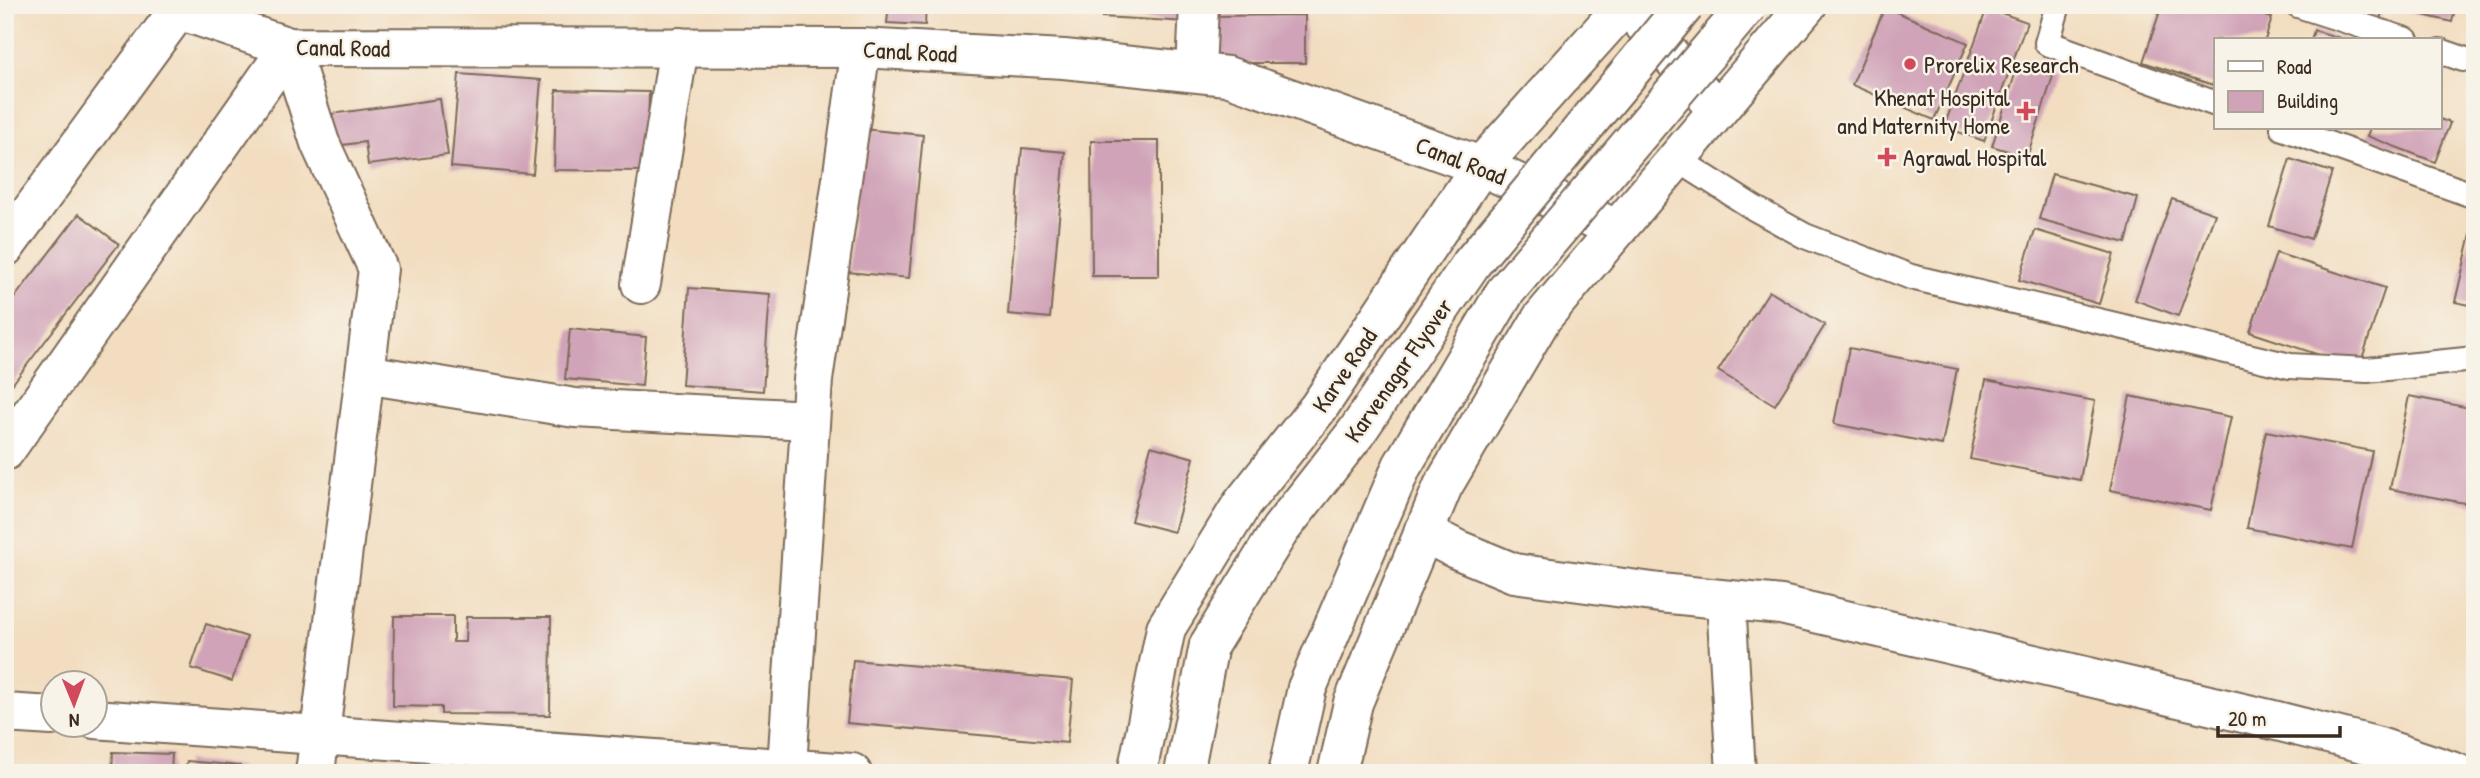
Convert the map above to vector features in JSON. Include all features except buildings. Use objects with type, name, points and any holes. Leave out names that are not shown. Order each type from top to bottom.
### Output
[{"type":"street","points":[[1196,71],[1199,5]]},
{"type":"street","points":[[1627,5],[1718,111]]},
{"type":"street","name":"Karve Road","points":[[1137,773],[1166,628],[1242,504],[1320,407],[1481,166],[1627,5]]},
{"type":"street","name":"Karvenagar Flyover","points":[[1184,773],[1209,645],[1280,530],[1356,433],[1471,264],[1685,5]]},
{"type":"street","name":"Karvenagar Flyover","points":[[1288,773],[1307,688],[1402,466],[1505,292],[1748,5]]},
{"type":"street","points":[[1337,773],[1353,703],[1443,486],[1542,318],[1807,5]]},
{"type":"street","name":"Canal Road","points":[[5,247],[171,7],[289,47],[861,48],[1064,59],[1196,71],[1227,76],[1481,166],[1616,229]]},
{"type":"street","points":[[289,47],[320,143],[378,270],[315,773]]},
{"type":"street","points":[[5,451],[289,47]]},
{"type":"street","points":[[641,284],[679,47]]},
{"type":"street","points":[[787,766],[810,421],[837,194],[861,48]]},
{"type":"street","points":[[365,374],[575,408],[810,421]]},
{"type":"street","points":[[1423,532],[1456,550],[1514,573],[1781,606],[2273,720],[2379,747],[2456,773]]},
{"type":"street","points":[[1726,600],[1737,773]]},
{"type":"street","points":[[5,713],[38,715]]},
{"type":"street","points":[[108,720],[787,766],[852,773]]},
{"type":"lane","points":[[2058,5],[2047,43],[2214,103]]},
{"type":"lane","points":[[2298,5],[2400,38]]},
{"type":"lane","points":[[2442,52],[2463,59]]},
{"type":"lane","points":[[2289,130],[2475,196]]},
{"type":"lane","points":[[1677,159],[1754,208],[1805,236],[1911,277],[2290,366],[2367,370],[2475,359]]},
{"type":"place","name":"Prorelix Research","points":[[1910,64]]},
{"type":"place","name":"Khenat Hospital and Maternity Home","points":[[2026,111]]},
{"type":"place","name":"Agrawal Hospital","points":[[1887,157]]}]
